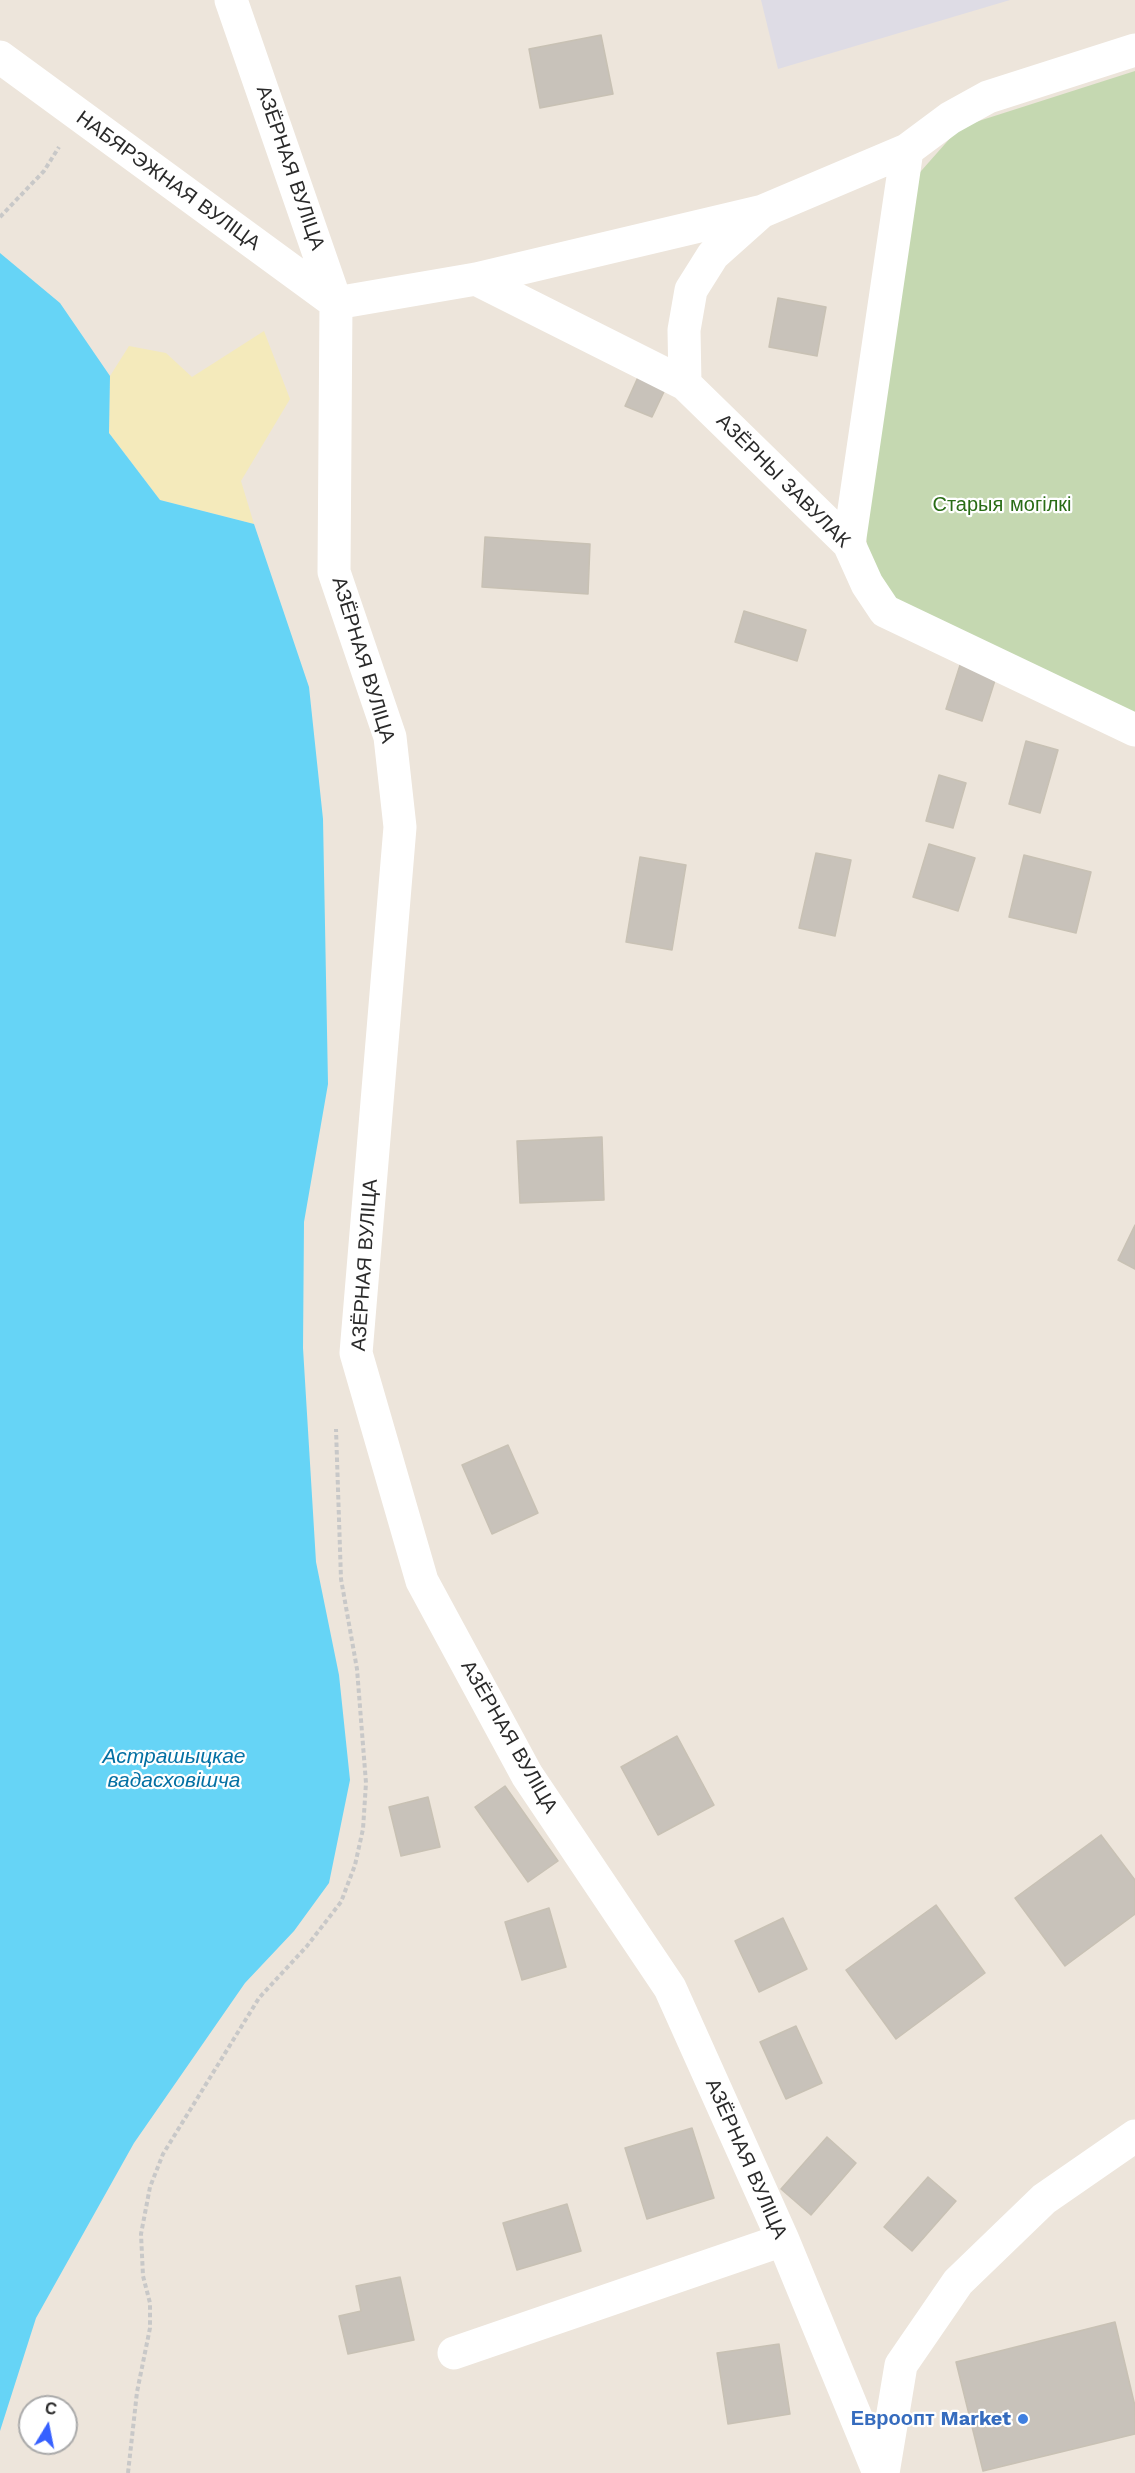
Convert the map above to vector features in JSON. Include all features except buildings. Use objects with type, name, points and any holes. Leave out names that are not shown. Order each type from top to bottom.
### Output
[{"type":"street","name":"АЗЁРНАЯ ВУЛІЦА","points":[[231,0],[336,303],[334,572],[390,737],[400,827],[356,1353],[422,1581],[527,1775],[670,1988],[783,2240],[881,2473]]},
{"type":"street","points":[[336,303],[476,279],[763,211],[907,150],[950,118],[988,98],[1135,50]]},
{"type":"street","name":"НАБЯРЭЖНАЯ ВУЛІЦА","points":[[0,57],[336,303]]},
{"type":"street","points":[[849,544],[907,150]]},
{"type":"street","points":[[686,384],[684,330],[691,290],[713,255],[763,211]]},
{"type":"street","name":"АЗЁРНЫ ЗАВУЛАК","points":[[476,279],[686,384],[849,544],[867,584],[885,611],[1135,729]]},
{"type":"street","points":[[881,2473],[901,2365],[958,2282],[1044,2199],[1135,2136]]},
{"type":"street","points":[[454,2353],[783,2240]]},
{"type":"path","points":[[0,217],[44,171],[80,117]]},
{"type":"path","points":[[128,2473],[137,2392],[150,2328],[150,2303],[143,2276],[141,2234],[150,2187],[163,2154],[259,1998],[307,1946],[341,1902],[356,1864],[363,1829],[366,1783],[357,1669],[341,1579],[336,1423]]},
{"type":"shaded area","points":[[761,0],[1010,0],[778,69]]},
{"type":"sand","points":[[264,331],[290,399],[241,481],[254,524],[160,500],[109,433],[110,376],[129,346],[166,353],[192,377]]},
{"type":"green space","name":"Старыя могілкі","points":[[1135,71],[1135,713],[894,607],[870,570],[864,520],[914,179],[960,127]]},
{"type":"water","name":"Астрашыцкае вадасховішча","points":[[0,253],[60,303],[110,376],[109,433],[160,500],[254,524],[309,687],[323,819],[328,1084],[304,1222],[303,1348],[316,1562],[339,1675],[350,1780],[329,1883],[294,1931],[245,1983],[134,2143],[36,2318],[0,2431]]},
{"type":"place","name":"Евроопт Market","points":[[1023,2419]]}]
